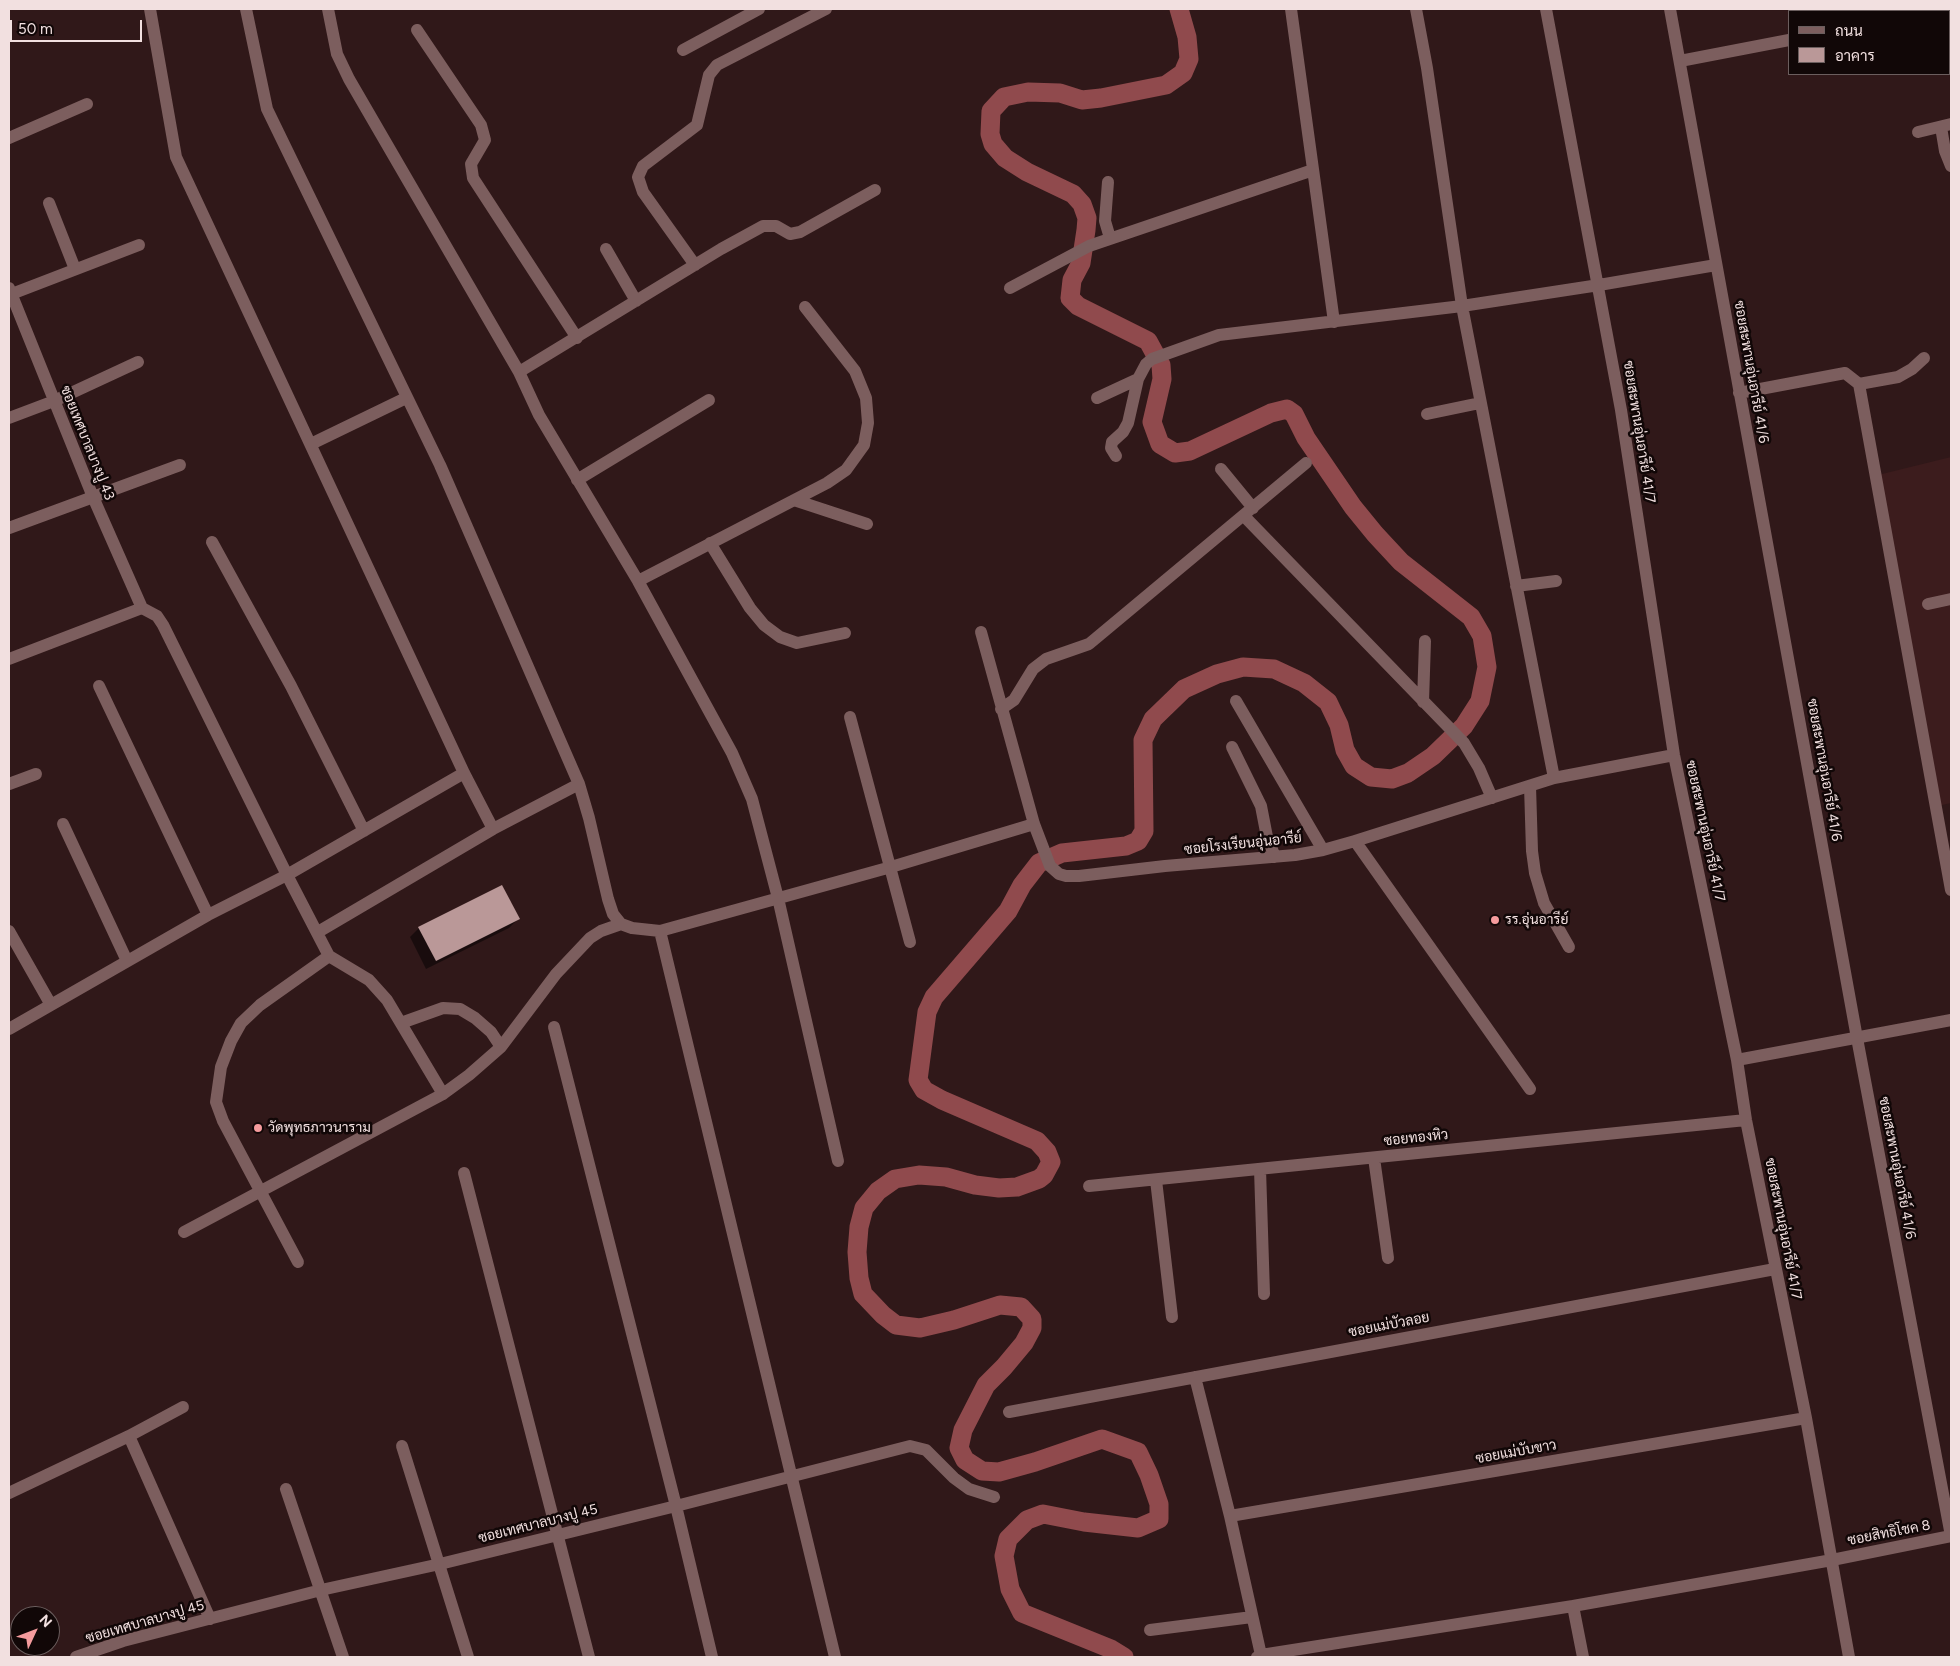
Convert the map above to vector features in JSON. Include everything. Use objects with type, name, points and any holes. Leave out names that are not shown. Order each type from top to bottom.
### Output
[{"type":"street","points":[[150,9],[176,157],[464,773],[493,829]]},
{"type":"street","points":[[246,9],[267,109],[440,465],[579,784],[608,898],[613,914],[621,924],[638,929],[660,931],[891,867],[1034,824]]},
{"type":"street","points":[[328,9],[336,54],[349,79],[519,372],[539,415],[638,581],[732,753],[752,799],[778,898],[838,1161]]},
{"type":"street","points":[[683,50],[759,9]]},
{"type":"street","points":[[695,265],[643,192],[638,178],[643,166],[697,125],[708,75],[717,65],[826,9]]},
{"type":"street","points":[[1291,9],[1334,322]]},
{"type":"street","points":[[1416,9],[1427,68],[1462,306],[1554,778]]},
{"type":"street","name":"ซอยสะพานอุ่นอารีย์ 41/7","points":[[1546,9],[1621,410],[1674,755],[1737,1060],[1746,1120],[1806,1418],[1849,1657]]},
{"type":"street","name":"ซอยสะพานอุ่นอารีย์ 41/6","points":[[1670,9],[1857,1038],[1951,1536]]},
{"type":"street","points":[[416,30],[481,125],[485,140],[470,164],[473,178],[577,338]]},
{"type":"street","points":[[1680,61],[1788,40]]},
{"type":"street","points":[[9,138],[87,104]]},
{"type":"street","points":[[1918,132],[1946,125],[1945,151],[1951,166]]},
{"type":"street","points":[[1010,288],[1089,246],[1313,170]]},
{"type":"street","points":[[1108,182],[1105,221],[1110,238]]},
{"type":"street","points":[[519,372],[763,226],[776,226],[790,234],[800,232],[875,190]]},
{"type":"street","points":[[49,203],[75,269]]},
{"type":"street","points":[[10,292],[139,245]]},
{"type":"street","points":[[606,249],[636,301]]},
{"type":"street","points":[[1116,456],[1111,448],[1112,442],[1124,432],[1138,379],[1146,364],[1152,359],[1219,335],[1462,306],[1716,265]]},
{"type":"street","name":"ซอยเทศบาลบางปู 43","points":[[10,292],[92,497],[142,608]]},
{"type":"street","points":[[638,581],[827,483],[846,470],[864,445],[868,424],[866,398],[855,371],[805,308]]},
{"type":"street","points":[[1859,384],[1898,377],[1912,369],[1924,358]]},
{"type":"street","points":[[9,418],[54,401],[138,362]]},
{"type":"street","points":[[1739,393],[1845,373],[1859,384],[1951,890]]},
{"type":"street","points":[[1097,398],[1138,379]]},
{"type":"street","points":[[311,444],[406,398]]},
{"type":"street","points":[[577,480],[709,400]]},
{"type":"street","points":[[1427,414],[1480,403]]},
{"type":"street","points":[[1002,709],[1014,700],[1033,669],[1046,660],[1090,644],[1306,463]]},
{"type":"street","points":[[9,528],[180,465]]},
{"type":"street","points":[[1220,469],[1248,512],[1423,702],[1464,742],[1479,768],[1492,798]]},
{"type":"street","points":[[794,500],[867,524]]},
{"type":"street","points":[[212,542],[292,686],[364,831]]},
{"type":"street","points":[[710,544],[750,608],[764,625],[780,637],[797,643],[845,633]]},
{"type":"street","points":[[1516,586],[1556,580]]},
{"type":"street","points":[[1928,604],[1951,599]]},
{"type":"street","points":[[9,659],[142,608],[157,616],[329,956],[369,980],[387,1000],[443,1094]]},
{"type":"street","name":"ซอยโรงเรียนอุ่นอารีย์","points":[[981,632],[1034,824],[1050,866],[1059,874],[1079,876],[1165,866],[1275,857],[1323,850],[1355,842],[1554,778],[1674,755]]},
{"type":"street","points":[[1423,702],[1426,641]]},
{"type":"street","points":[[99,686],[208,915]]},
{"type":"street","points":[[1236,700],[1323,850]]},
{"type":"street","points":[[850,717],[910,942]]},
{"type":"street","points":[[1232,747],[1261,806],[1267,837],[1275,857]]},
{"type":"street","points":[[9,1029],[208,915],[287,875],[464,773]]},
{"type":"street","points":[[9,784],[36,774]]},
{"type":"street","points":[[318,932],[493,829],[579,784]]},
{"type":"street","points":[[1530,786],[1532,852],[1535,873],[1544,903],[1569,947]]},
{"type":"street","points":[[63,824],[128,961]]},
{"type":"street","points":[[1355,842],[1530,1089]]},
{"type":"street","points":[[184,1232],[443,1094],[469,1075],[501,1047],[556,974],[577,950],[590,938],[621,924]]},
{"type":"street","points":[[9,931],[51,1005]]},
{"type":"street","points":[[660,931],[790,1478],[835,1657]]},
{"type":"street","points":[[298,1262],[223,1121],[216,1102],[221,1067],[241,1022],[260,1004],[329,956]]},
{"type":"street","points":[[401,1023],[443,1008],[460,1009],[475,1018],[491,1032],[501,1047]]},
{"type":"street","points":[[1737,1060],[1951,1020]]},
{"type":"street","points":[[554,1027],[676,1506],[712,1657]]},
{"type":"street","name":"ซอยทองหิว","points":[[1089,1186],[1746,1120]]},
{"type":"street","points":[[1374,1158],[1388,1258]]},
{"type":"street","points":[[1260,1169],[1264,1294]]},
{"type":"street","points":[[464,1173],[589,1657]]},
{"type":"street","points":[[1156,1180],[1172,1317]]},
{"type":"street","name":"ซอยแม่บัวลอย","points":[[1009,1412],[1775,1269]]},
{"type":"street","points":[[1196,1377],[1230,1516],[1259,1656]]},
{"type":"street","points":[[9,1493],[129,1436],[183,1407]]},
{"type":"street","name":"ซอยแม่บับขาว","points":[[1230,1516],[1806,1418]]},
{"type":"street","points":[[129,1436],[210,1619]]},
{"type":"street","points":[[402,1446],[468,1657]]},
{"type":"street","name":"ซอยเทศบาลบางปู 45","points":[[76,1657],[123,1641],[321,1590],[557,1536],[910,1446],[926,1450],[954,1478],[969,1489],[994,1497]]},
{"type":"street","points":[[286,1489],[343,1657]]},
{"type":"street","name":"ซอยสิทธิโชค 8","points":[[1259,1656],[1573,1606],[1832,1560],[1951,1536]]},
{"type":"street","points":[[1573,1606],[1583,1657]]},
{"type":"street","points":[[1150,1630],[1252,1617]]},
{"type":"shaded area","points":[[1951,457],[1951,803],[1938,806],[1878,475]]},
{"type":"building","points":[[502,885],[520,919],[436,961],[418,927]]},
{"type":"waterway","points":[[1124,1657],[1111,1649],[1022,1613],[1010,1589],[1004,1556],[1008,1539],[1027,1520],[1043,1514],[1084,1522],[1138,1528],[1159,1519],[1159,1504],[1149,1475],[1138,1452],[1102,1439],[999,1472],[982,1471],[965,1460],[959,1448],[963,1430],[986,1385],[1024,1343],[1032,1328],[1032,1319],[1021,1307],[1000,1305],[954,1320],[920,1328],[896,1325],[883,1315],[863,1294],[859,1278],[857,1252],[859,1227],[864,1208],[878,1191],[895,1179],[919,1175],[946,1177],[975,1185],[999,1188],[1017,1187],[1039,1179],[1044,1175],[1051,1162],[1047,1152],[1037,1141],[942,1100],[924,1090],[918,1080],[927,1012],[934,997],[1008,911],[1022,885],[1039,863],[1062,853],[1126,846],[1138,841],[1144,831],[1143,740],[1153,719],[1184,689],[1217,674],[1243,667],[1274,669],[1304,683],[1328,702],[1339,725],[1345,750],[1354,766],[1371,777],[1392,779],[1408,773],[1433,756],[1464,726],[1480,701],[1487,667],[1482,636],[1471,617],[1401,562],[1375,534],[1353,507],[1306,438],[1294,414],[1287,409],[1271,413],[1190,451],[1175,453],[1160,444],[1152,422],[1162,379],[1161,365],[1148,341],[1078,306],[1070,298],[1072,280],[1081,263],[1086,230],[1087,218],[1082,204],[1073,194],[1027,172],[1005,158],[993,144],[990,134],[991,111],[1004,97],[1028,92],[1060,93],[1082,100],[1101,98],[1166,85],[1183,73],[1189,59],[1187,37],[1179,9]]},
{"type":"place","name":"รร.อุ่นอารีย์","points":[[1495,920]]},
{"type":"place","name":"วัดพุทธภาวนาราม","points":[[258,1128]]}]
